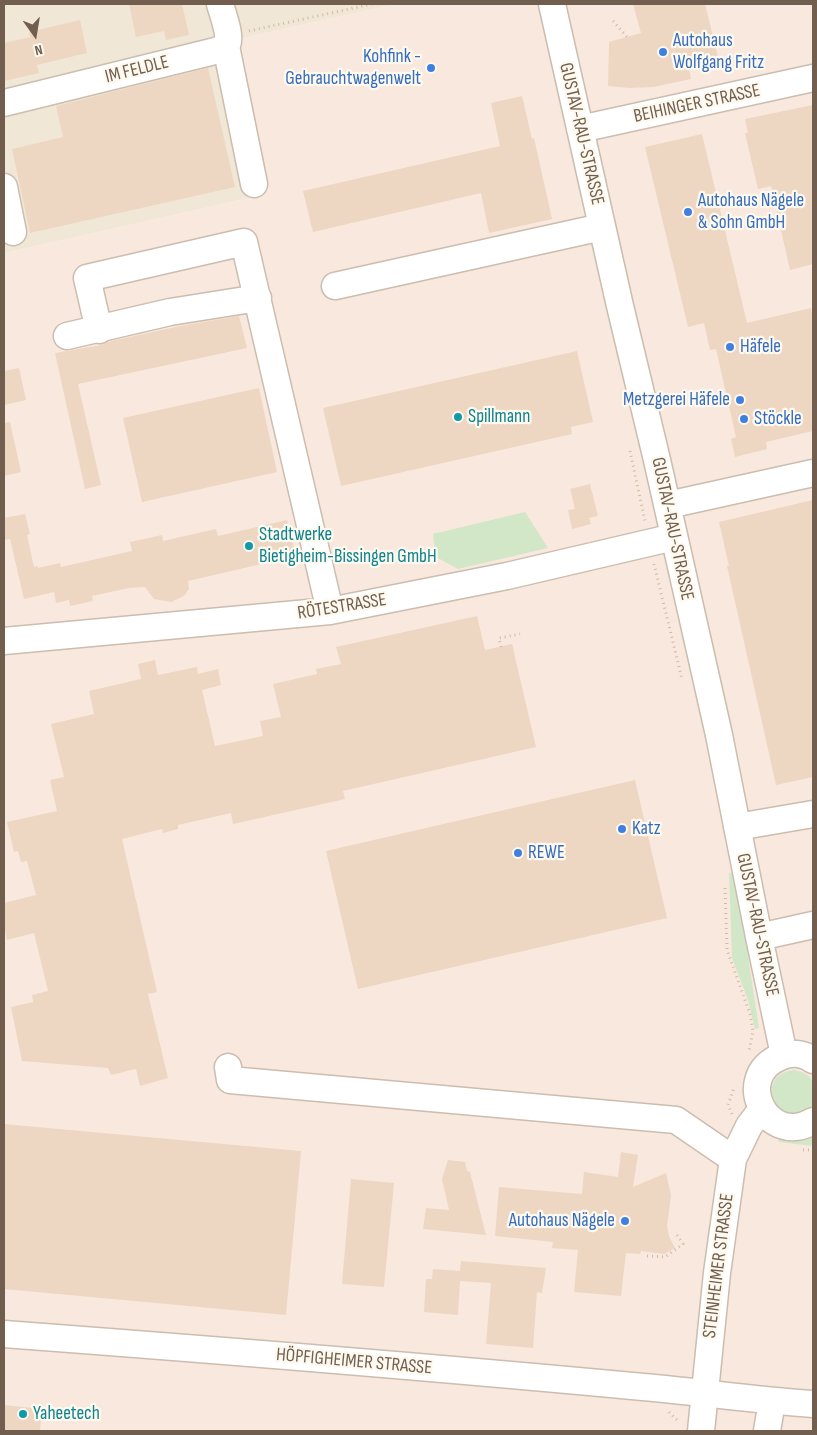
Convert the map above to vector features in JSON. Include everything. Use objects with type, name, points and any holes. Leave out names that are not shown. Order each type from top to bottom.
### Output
[{"type":"street","points":[[220,4],[254,184]]},
{"type":"street","name":"GUSTAV-RAU-STRASSE","points":[[552,4],[620,306],[668,505],[784,1055]]},
{"type":"street","name":"IM FELDLE","points":[[4,103],[216,51],[228,41]]},
{"type":"street","name":"BEIHINGER STRASSE","points":[[580,129],[813,78]]},
{"type":"street","points":[[4,187],[14,232]]},
{"type":"street","points":[[336,286],[602,228]]},
{"type":"street","points":[[99,330],[87,278],[244,242],[330,611]]},
{"type":"street","points":[[67,336],[170,312],[258,298]]},
{"type":"street","points":[[668,505],[813,473]]},
{"type":"street","name":"RÖTESTRASSE","points":[[4,642],[330,611],[508,576],[674,537]]},
{"type":"street","points":[[737,826],[813,814]]},
{"type":"street","points":[[759,937],[813,925]]},
{"type":"street","points":[[813,1060],[796,1054],[784,1055],[774,1059],[765,1067],[760,1076],[757,1093],[762,1109],[770,1118],[781,1125],[793,1128],[806,1126],[813,1121]]},
{"type":"street","points":[[228,1067],[230,1080],[676,1120],[733,1159]]},
{"type":"street","name":"STEINHEIMER STRASSE","points":[[701,1431],[717,1273],[733,1159],[749,1126],[762,1109]]},
{"type":"street","name":"HÖPFIGHEIMER STRASSE","points":[[4,1334],[255,1353],[813,1404]]},
{"type":"street","points":[[767,1431],[772,1401]]},
{"type":"path","points":[[228,41],[372,4]]},
{"type":"path","points":[[613,21],[627,37]]},
{"type":"path","points":[[501,646],[499,638],[520,634]]},
{"type":"path","points":[[647,1256],[665,1257],[683,1244],[675,1232]]},
{"type":"shaded area","points":[[4,4],[396,4],[235,40],[267,194],[5,253]]},
{"type":"shaded area","points":[[396,4],[813,4],[813,1431],[4,1431],[4,248],[5,253],[267,194],[235,40]]},
{"type":"green space","points":[[525,512],[548,548],[458,569],[436,557],[433,534]]},
{"type":"green space","points":[[729,873],[735,874],[736,877],[759,1028],[755,1029],[748,1000],[732,958]]},
{"type":"green space","points":[[794,1070],[805,1074],[812,1080],[814,1095],[810,1108],[803,1112],[791,1114],[782,1111],[775,1105],[772,1097],[772,1088],[775,1080],[782,1073]]},
{"type":"green space","points":[[813,1133],[813,1146],[779,1142],[778,1138]]},
{"type":"building","points":[[129,4],[182,4],[189,35],[166,40],[164,31],[136,37]]},
{"type":"building","name":"Autohaus Wolfgang Fritz","points":[[633,4],[705,4],[719,61],[689,68],[691,79],[653,87],[630,88],[608,86],[609,42],[641,33]]},
{"type":"building","points":[[80,20],[87,53],[37,65],[39,73],[4,81],[4,43],[30,37],[29,32]]},
{"type":"building","points":[[208,68],[235,187],[30,233],[12,149],[63,137],[56,106]]},
{"type":"building","points":[[522,96],[532,139],[534,138],[552,219],[489,233],[481,193],[313,232],[303,191],[500,146],[491,103]]},
{"type":"building","points":[[813,105],[813,264],[790,270],[771,186],[758,189],[745,133],[748,133],[745,119]]},
{"type":"building","points":[[702,134],[747,323],[811,308],[813,319],[813,431],[766,442],[767,449],[735,457],[731,439],[736,437],[716,349],[710,350],[704,323],[688,327],[645,147]]},
{"type":"building","points":[[239,316],[247,348],[78,384],[101,485],[85,489],[55,353],[102,345],[107,342],[180,326]]},
{"type":"building","name":"Spillmann","points":[[577,351],[593,422],[571,427],[572,434],[341,486],[323,408]]},
{"type":"building","points":[[19,368],[26,400],[4,405],[4,371]]},
{"type":"building","points":[[259,388],[277,472],[142,502],[123,418]]},
{"type":"building","points":[[10,422],[21,472],[4,476],[4,423]]},
{"type":"building","points":[[590,484],[598,516],[589,518],[591,524],[572,529],[568,510],[575,509],[570,489]]},
{"type":"building","points":[[813,500],[813,777],[776,785],[727,566],[729,566],[719,522]]},
{"type":"building","points":[[25,514],[30,534],[27,535],[34,567],[38,566],[38,568],[60,563],[61,567],[132,551],[130,542],[162,535],[163,541],[216,529],[218,536],[287,520],[296,556],[188,581],[189,589],[184,596],[171,602],[154,599],[145,587],[129,588],[92,596],[93,601],[70,606],[69,600],[56,603],[54,592],[24,599],[10,539],[4,540],[4,518]]},
{"type":"building","points":[[477,616],[485,650],[512,644],[536,747],[343,791],[345,799],[233,824],[231,813],[178,825],[178,829],[163,833],[162,829],[122,839],[157,992],[148,994],[168,1078],[140,1086],[136,1069],[111,1075],[108,1068],[22,1061],[11,1007],[33,1002],[32,995],[48,991],[34,933],[7,940],[4,926],[4,903],[36,895],[27,861],[21,862],[18,851],[14,852],[7,822],[57,811],[50,780],[64,777],[51,724],[94,714],[89,691],[141,679],[138,664],[155,660],[158,675],[197,667],[198,674],[218,669],[221,685],[202,690],[215,746],[263,736],[260,721],[281,717],[273,684],[317,674],[316,669],[341,664],[336,647]]},
{"type":"building","points":[[635,780],[667,918],[358,989],[326,851]]},
{"type":"building","points":[[4,1124],[301,1151],[286,1315],[4,1289]]},
{"type":"building","points":[[621,1152],[638,1155],[633,1187],[666,1173],[671,1195],[667,1226],[669,1236],[675,1248],[664,1254],[641,1251],[640,1254],[626,1253],[621,1296],[574,1292],[578,1250],[552,1248],[553,1242],[495,1236],[499,1187],[582,1194],[584,1172],[618,1177]]},
{"type":"building","points":[[448,1160],[465,1162],[467,1171],[470,1172],[486,1235],[423,1229],[426,1208],[449,1210],[442,1179]]},
{"type":"building","points":[[351,1179],[394,1183],[384,1287],[342,1284]]},
{"type":"building","points":[[461,1261],[546,1268],[542,1293],[537,1292],[533,1348],[486,1344],[491,1283],[460,1281],[458,1315],[424,1312],[426,1279],[432,1279],[433,1269],[460,1271]]},
{"type":"building","points":[[4,1405],[42,1409],[40,1431],[4,1431]]},
{"type":"place","name":"Autohaus Wolfgang Fritz","points":[[663,52]]},
{"type":"place","name":"Kohfink - Gebrauchtwagenwelt","points":[[431,68]]},
{"type":"place","name":"Autohaus Nägele & Sohn GmbH","points":[[688,212]]},
{"type":"place","name":"Häfele","points":[[730,347]]},
{"type":"place","name":"Metzgerei Häfele","points":[[740,400]]},
{"type":"place","name":"Spillmann","points":[[458,417]]},
{"type":"place","name":"Stöckle","points":[[744,419]]},
{"type":"place","name":"Stadtwerke Bietigheim-Bissingen GmbH","points":[[249,546]]},
{"type":"place","name":"Katz","points":[[622,829]]},
{"type":"place","name":"REWE","points":[[518,853]]},
{"type":"place","name":"Autohaus Nägele","points":[[625,1221]]},
{"type":"place","name":"Yaheetech","points":[[23,1414]]}]
